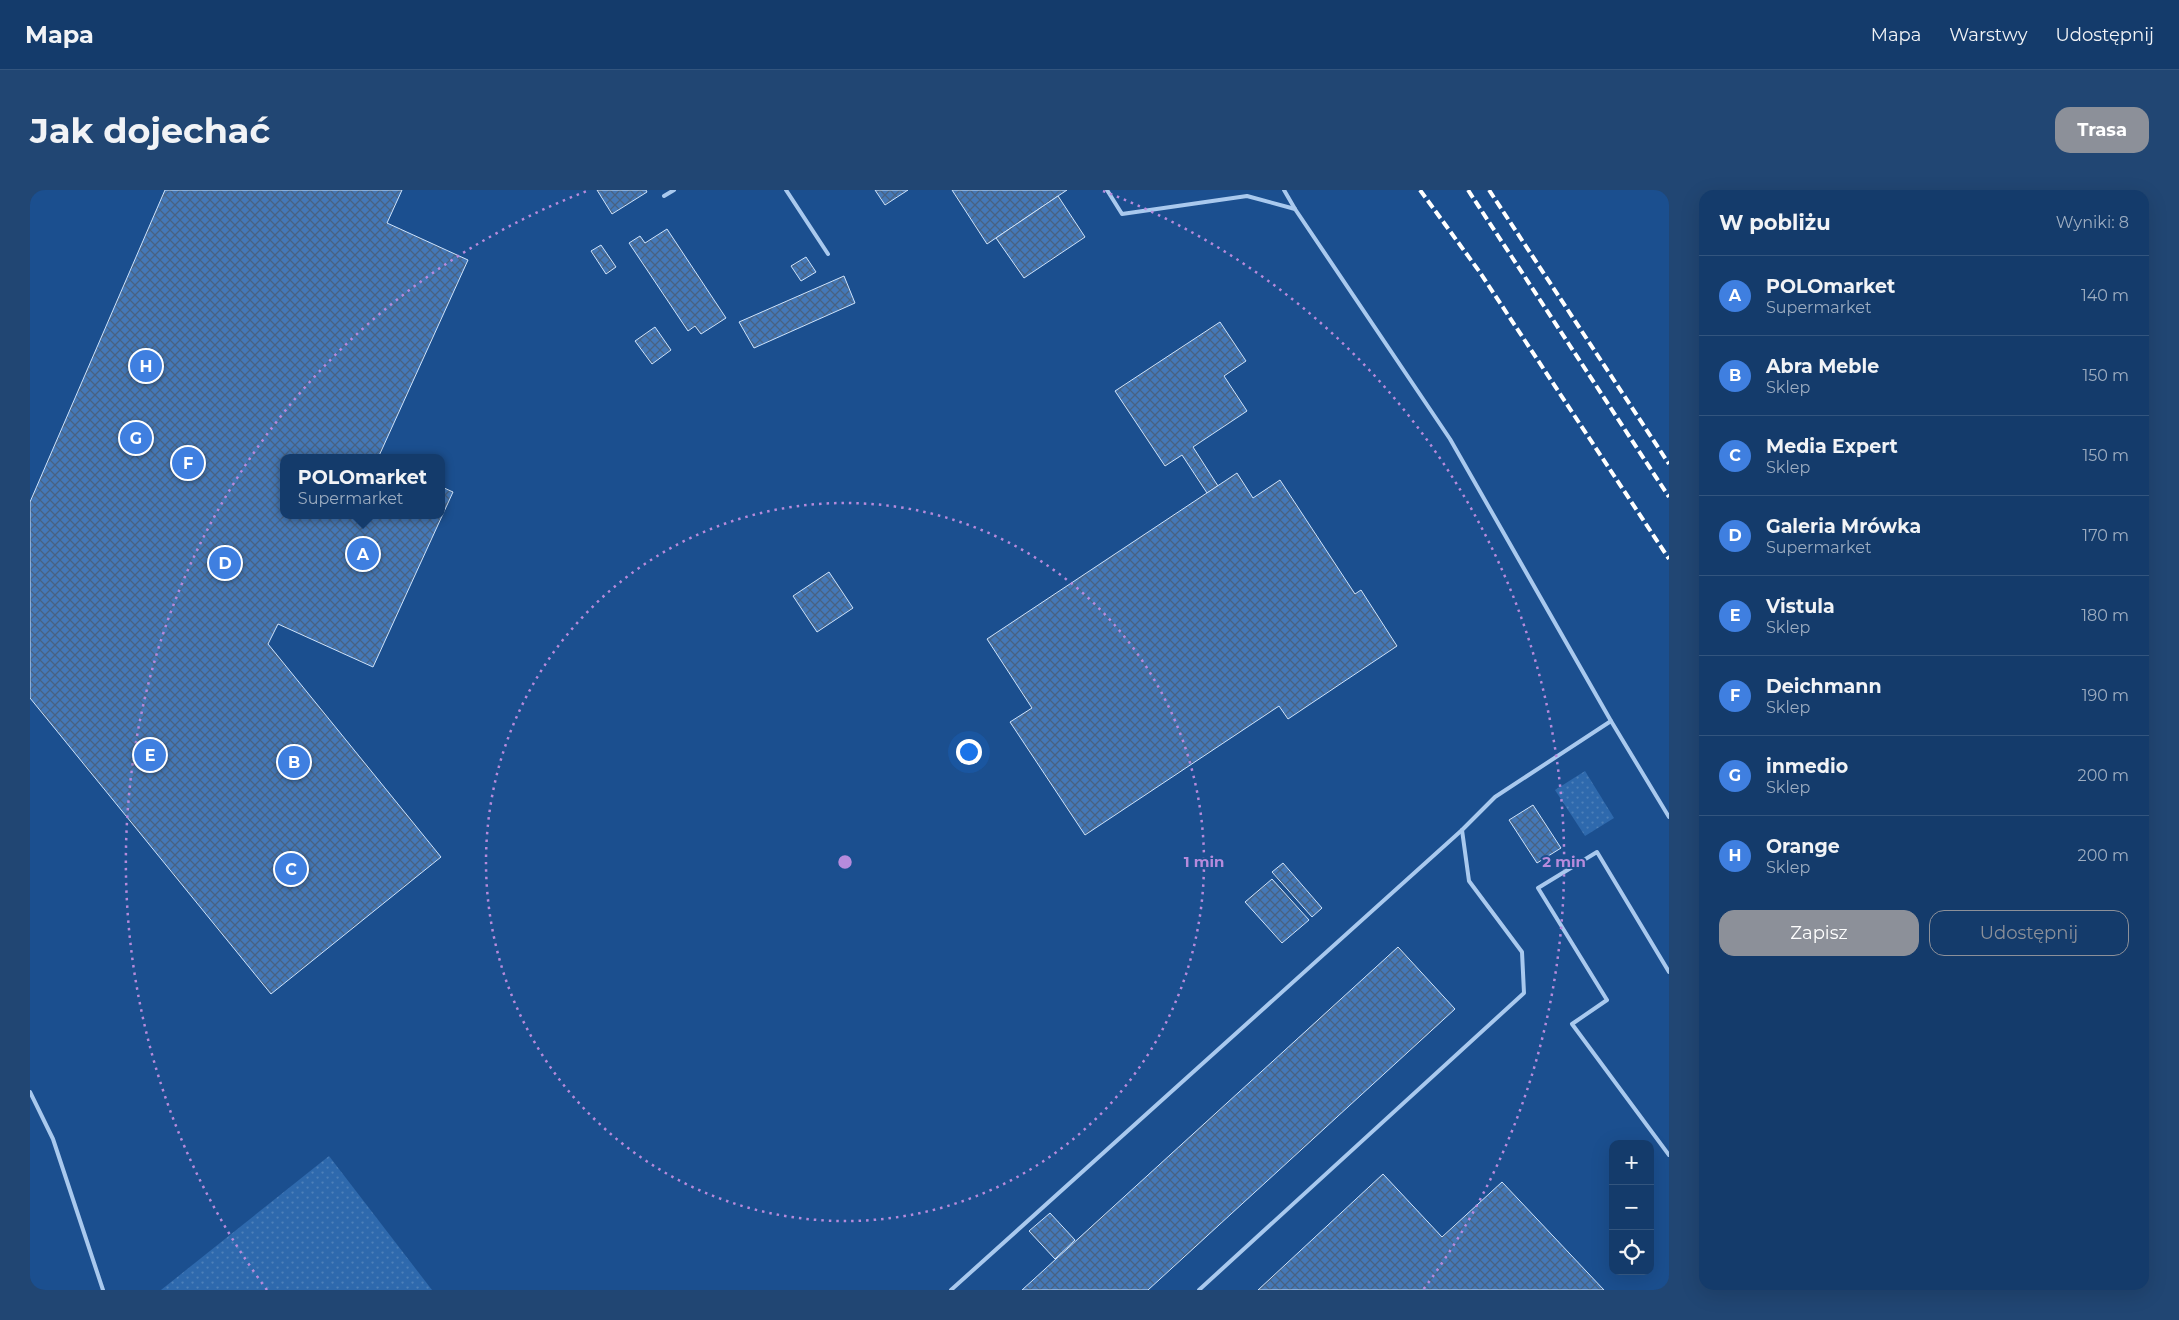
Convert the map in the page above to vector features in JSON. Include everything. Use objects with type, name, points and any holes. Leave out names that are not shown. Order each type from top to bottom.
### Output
[{"type":"lane","points":[[664,196],[674,190]]},
{"type":"lane","points":[[786,190],[828,254]]},
{"type":"lane","points":[[1108,190],[1122,214],[1246,196],[1295,209]]},
{"type":"lane","points":[[1284,190],[1450,439],[1611,721],[1669,817]]},
{"type":"lane","points":[[951,1290],[1462,830],[1495,797],[1611,721]]},
{"type":"lane","points":[[1199,1290],[1524,993],[1522,952],[1469,881],[1462,830]]},
{"type":"lane","points":[[1669,972],[1597,852],[1538,888],[1607,1000],[1572,1024],[1669,1154]]},
{"type":"lane","points":[[30,1092],[53,1138],[103,1290]]},
{"type":"shaded area","points":[[1585,771],[1614,818],[1585,836],[1555,790]]},
{"type":"shaded area","points":[[329,1156],[432,1290],[161,1290]]},
{"type":"building","points":[[165,190],[402,190],[387,223],[468,260],[380,454],[280,454],[280,519],[441,519],[373,667],[278,624],[268,644],[441,857],[271,994],[30,698],[30,502]]},
{"type":"building","points":[[597,190],[646,190],[647,192],[612,214]]},
{"type":"building","points":[[875,190],[908,190],[885,205]]},
{"type":"building","points":[[952,190],[1067,190],[987,244]]},
{"type":"building","points":[[1058,196],[1085,237],[1024,278],[996,238]]},
{"type":"building","points":[[667,229],[726,318],[701,334],[695,326],[688,331],[629,243],[640,236],[645,243]]},
{"type":"building","points":[[601,245],[616,267],[606,274],[591,251]]},
{"type":"building","points":[[806,257],[816,272],[801,281],[791,266]]},
{"type":"building","points":[[844,276],[855,303],[754,348],[739,322]]},
{"type":"building","points":[[1220,322],[1246,361],[1224,376],[1247,411],[1193,447],[1218,486],[1207,493],[1182,455],[1165,466],[1115,391]]},
{"type":"building","points":[[655,327],[671,350],[652,364],[635,341]]},
{"type":"building","points":[[1237,473],[1253,498],[1280,480],[1355,594],[1361,590],[1397,646],[1288,719],[1279,706],[1085,835],[1010,722],[1032,708],[987,639]]},
{"type":"building","points":[[445,488],[453,492],[445,510]]},
{"type":"building","points":[[829,572],[853,608],[817,632],[793,596]]},
{"type":"building","points":[[1533,805],[1561,848],[1537,863],[1509,820]]},
{"type":"building","points":[[1283,863],[1322,908],[1312,917],[1272,872]]},
{"type":"building","points":[[1272,879],[1309,920],[1282,943],[1245,902]]},
{"type":"building","points":[[1398,947],[1455,1009],[1148,1290],[1022,1290]]},
{"type":"building","points":[[1383,1174],[1442,1237],[1502,1182],[1604,1290],[1258,1290]]},
{"type":"building","points":[[1050,1213],[1075,1240],[1055,1259],[1029,1231]]},
{"type":"railway","points":[[1420,190],[1479,271],[1669,559]]},
{"type":"railway","points":[[1468,190],[1669,497]]},
{"type":"railway","points":[[1489,190],[1669,464]]},
{"type":"place","name":"Orange","points":[[146,366]]},
{"type":"place","name":"inmedio","points":[[136,438]]},
{"type":"place","name":"Deichmann","points":[[188,463]]},
{"type":"place","name":"POLOmarket","points":[[363,554]]},
{"type":"place","name":"Galeria Mrówka","points":[[225,563]]},
{"type":"place","name":"Vistula","points":[[150,755]]},
{"type":"place","name":"Abra Meble","points":[[294,762]]},
{"type":"place","name":"Media Expert","points":[[291,869]]}]
